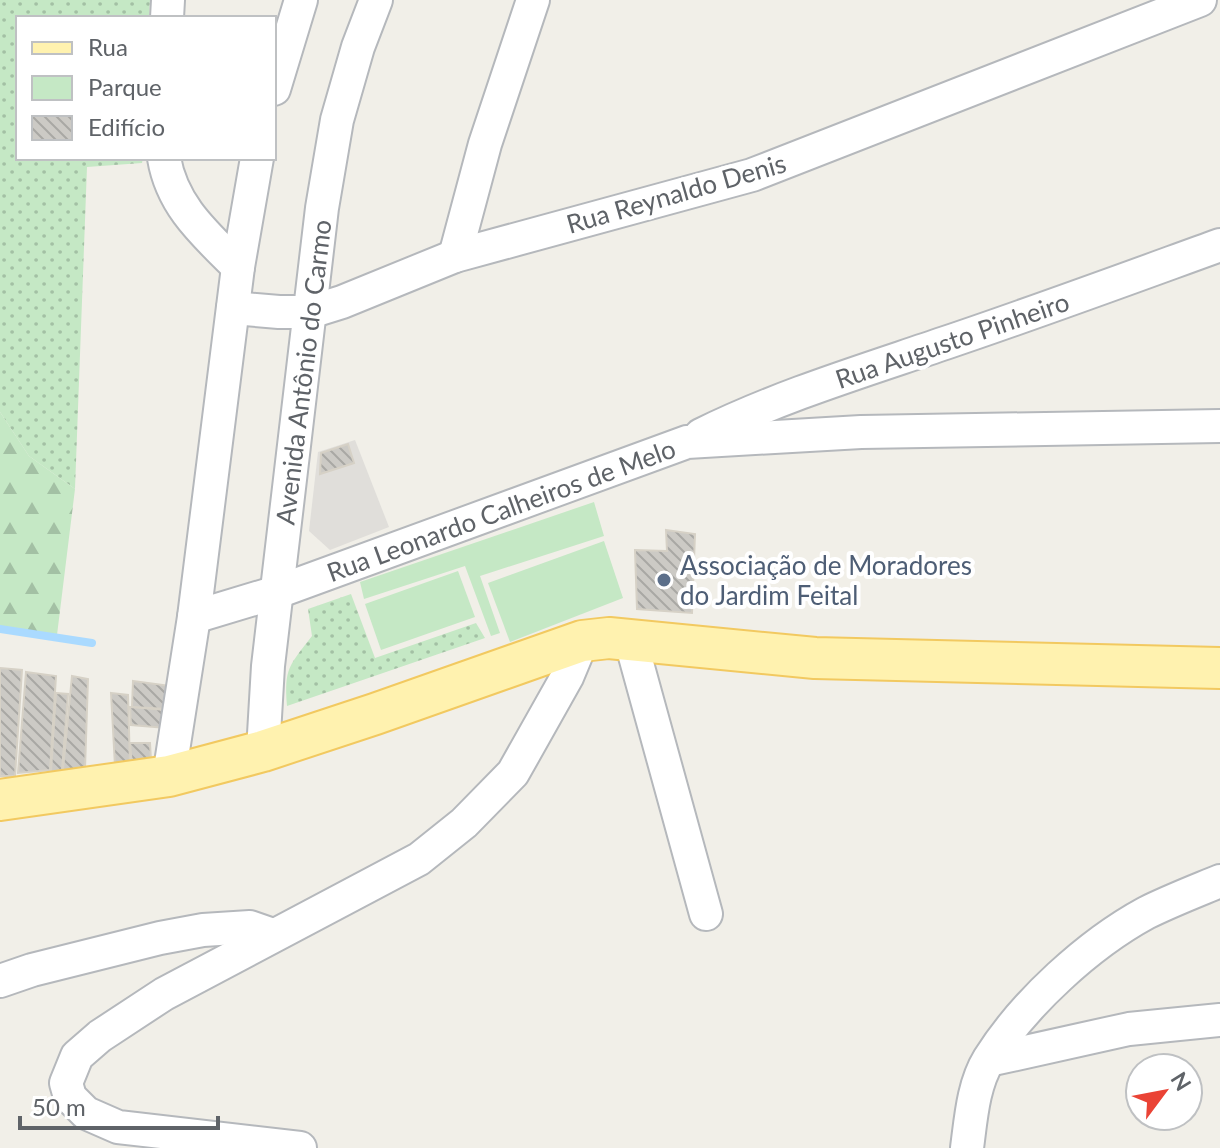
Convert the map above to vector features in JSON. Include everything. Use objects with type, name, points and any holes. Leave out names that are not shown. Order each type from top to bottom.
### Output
[{"type":"main road","points":[[0,800],[169,776],[263,751],[582,641],[630,638],[815,658],[1220,668]]},
{"type":"street","points":[[276,82],[301,0]]},
{"type":"street","name":"Avenida Antônio do Carmo","points":[[263,751],[268,666],[322,208],[337,120],[358,47],[376,0]]},
{"type":"street","points":[[455,256],[485,144],[533,0]]},
{"type":"street","name":"Rua Reynaldo Denis","points":[[233,308],[310,312],[455,256],[752,175],[1200,0]]},
{"type":"street","points":[[164,160],[168,181],[181,205],[238,267]]},
{"type":"street","points":[[169,776],[194,617],[238,267],[257,160]]},
{"type":"street","name":"Rua Augusto Pinheiro","points":[[687,442],[742,415],[1220,245]]},
{"type":"street","points":[[851,375],[847,403],[861,432]]},
{"type":"street","name":"Rua Leonardo Calheiros de Melo","points":[[194,617],[277,592],[687,442],[861,432],[1220,426]]},
{"type":"street","points":[[630,638],[706,914]]},
{"type":"street","points":[[300,1148],[118,1127],[86,1113],[70,1097],[66,1083],[77,1056],[100,1036],[164,994],[419,859],[489,801],[513,773],[535,737],[582,641]]},
{"type":"street","points":[[967,1148],[976,1090],[989,1060],[1046,991],[1099,942],[1147,912],[1220,881]]},
{"type":"street","points":[[0,981],[32,970],[203,930],[250,927],[273,935]]},
{"type":"street","points":[[989,1060],[1129,1029],[1220,1020]]},
{"type":"shaded area","points":[[355,440],[389,527],[330,550],[309,531],[318,452]]},
{"type":"green space","points":[[0,0],[150,0],[149,16],[16,16],[16,160],[143,160],[142,163],[87,167],[75,489],[29,456],[0,412]]},
{"type":"green space","points":[[0,412],[29,456],[75,489],[57,635],[0,627]]},
{"type":"green space","points":[[594,502],[604,536],[480,576],[500,633],[491,636],[465,566],[364,599],[360,582]]},
{"type":"green space","points":[[604,541],[623,598],[510,642],[488,583]]},
{"type":"green space","points":[[458,571],[475,617],[381,650],[365,604]]},
{"type":"green space","points":[[351,594],[375,658],[476,623],[485,638],[287,706],[286,683],[290,668],[312,636],[308,609]]},
{"type":"building","points":[[348,444],[354,463],[320,474],[321,453]]},
{"type":"building","name":"Associação de Moradores do Jardim Feital","points":[[666,530],[695,534],[692,613],[637,609],[635,550],[667,551]]},
{"type":"building","points":[[0,668],[22,670],[15,776],[0,776]]},
{"type":"building","points":[[26,672],[56,676],[50,770],[18,773]]},
{"type":"building","points":[[72,676],[88,679],[85,769],[63,770]]},
{"type":"building","points":[[133,681],[171,686],[168,709],[132,707]]},
{"type":"building","points":[[56,693],[68,694],[62,770],[51,772]]},
{"type":"building","points":[[111,693],[128,695],[130,766],[115,766]]},
{"type":"building","points":[[130,707],[166,710],[166,728],[131,725]]},
{"type":"building","points":[[130,743],[150,743],[151,760],[132,765]]},
{"type":"waterway","points":[[0,629],[92,643]]},
{"type":"place","name":"Associação de Moradores do Jardim Feital","points":[[664,580]]}]
